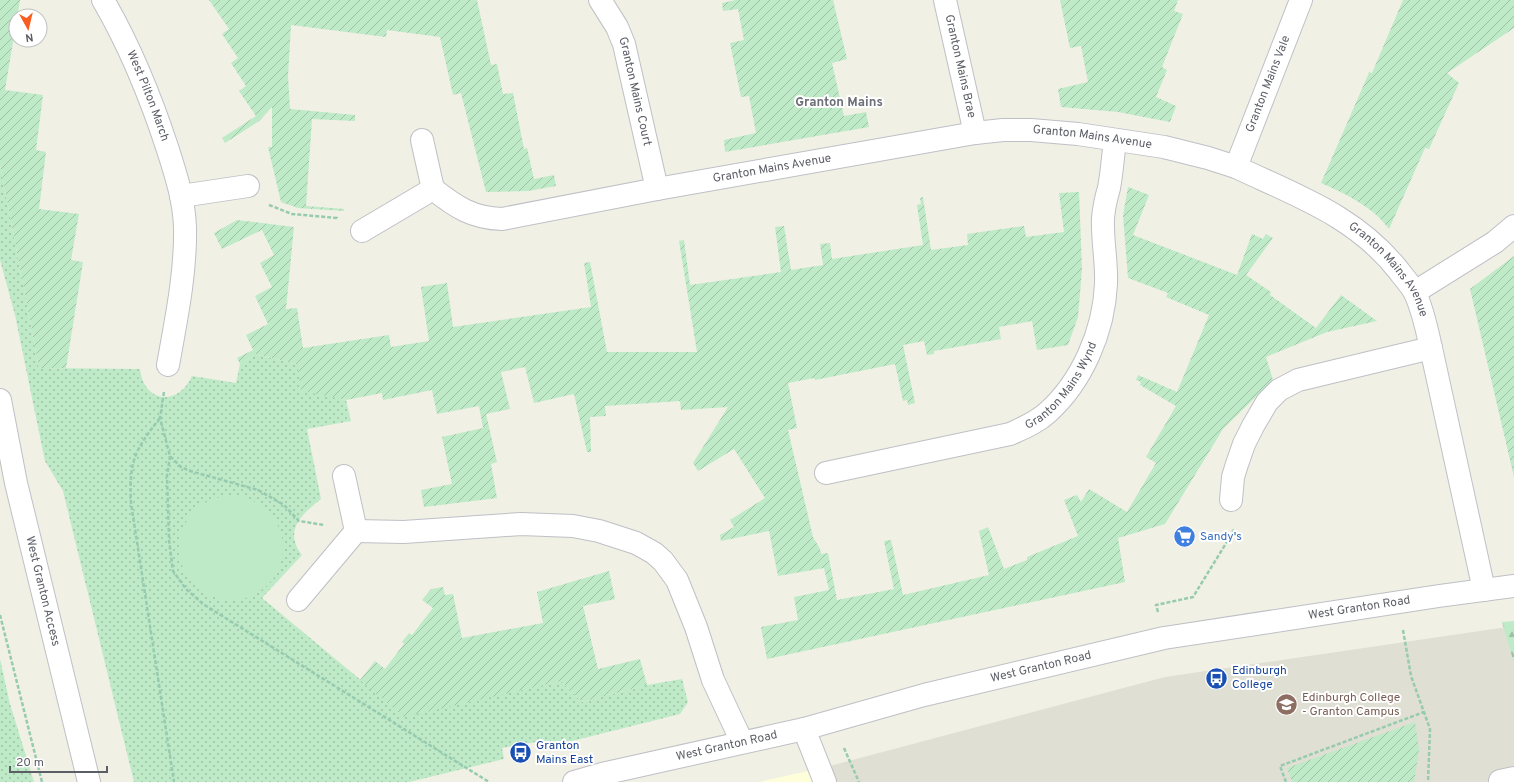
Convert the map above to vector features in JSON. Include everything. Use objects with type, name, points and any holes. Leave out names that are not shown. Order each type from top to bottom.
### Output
[{"type":"street","name":"West Pilton March","points":[[103,0],[123,36],[146,86],[156,111],[182,196],[185,226],[184,256],[178,306],[168,365]]},
{"type":"street","name":"Granton Mains Court","points":[[600,0],[617,27],[624,44],[657,189]]},
{"type":"street","name":"Granton Mains Brae","points":[[945,0],[975,133]]},
{"type":"street","name":"Granton Mains Vale","points":[[1236,167],[1301,0]]},
{"type":"street","name":"Granton Mains Avenue","points":[[433,189],[456,206],[471,214],[481,217],[502,219],[657,189],[975,133],[1031,130],[1078,134],[1164,147],[1236,167],[1329,211],[1355,228],[1388,257],[1415,292],[1422,312],[1431,348],[1484,590]]},
{"type":"street","points":[[362,231],[433,189],[422,140]]},
{"type":"street","name":"Granton Mains Wynd","points":[[826,473],[1010,434],[1037,421],[1057,402],[1080,372],[1093,344],[1102,316],[1106,278],[1103,237],[1104,203],[1111,172],[1115,140]]},
{"type":"street","points":[[182,196],[248,186]]},
{"type":"street","points":[[1415,292],[1495,242],[1514,226]]},
{"type":"street","points":[[1231,500],[1233,477],[1244,444],[1267,402],[1279,390],[1298,380],[1431,348]]},
{"type":"street","name":"West Granton Access","points":[[0,400],[16,483],[89,782]]},
{"type":"street","points":[[344,476],[356,531]]},
{"type":"street","points":[[298,600],[356,531],[411,531],[521,524],[573,526],[599,531],[636,543],[654,553],[663,561],[677,580],[696,627],[713,680],[742,742]]},
{"type":"street","name":"West Granton Road","points":[[574,782],[602,774],[804,729],[924,696],[1164,638],[1398,602],[1514,586]]},
{"type":"street","points":[[804,729],[825,782]]},
{"type":"path","points":[[248,186],[249,198],[292,214],[336,218],[350,239],[362,231]]},
{"type":"path","points":[[174,782],[131,503],[131,470],[137,451],[160,418],[170,456],[167,476],[169,540],[173,570],[186,589],[203,604],[489,782]]},
{"type":"path","points":[[170,456],[181,467],[190,471],[258,490],[284,505],[299,521],[356,531]]},
{"type":"path","points":[[1164,638],[1156,605],[1193,597],[1232,532],[1235,518],[1231,500]]},
{"type":"path","points":[[1398,602],[1411,676],[1430,729],[1428,782]]},
{"type":"path","points":[[0,615],[42,782]]},
{"type":"path","points":[[1286,782],[1280,766],[1424,712]]},
{"type":"path","points":[[832,721],[859,782]]},
{"type":"shaded area","name":"Edinburgh College - Granton Campus","points":[[1514,626],[1514,782],[832,782],[826,767],[1165,677]]},
{"type":"shaded area","points":[[826,767],[832,782],[759,782]]},
{"type":"green space","points":[[0,0],[20,0],[19,8],[8,8],[8,48],[12,48],[5,90],[43,95],[36,150],[46,152],[39,209],[79,214],[71,260],[83,262],[66,368],[39,368],[0,164]]},
{"type":"green space","points":[[209,0],[477,0],[491,65],[497,64],[503,94],[513,93],[524,149],[527,148],[534,179],[554,175],[556,186],[528,191],[486,192],[461,93],[453,95],[440,37],[387,30],[386,37],[291,25],[288,76],[290,109],[355,115],[355,121],[312,119],[306,206],[344,209],[344,211],[298,208],[281,202],[268,147],[272,147],[272,107],[259,121],[225,143],[222,138],[256,116],[239,91],[246,86],[231,63],[238,58],[222,34],[229,29]]},
{"type":"green space","points":[[736,0],[833,0],[847,59],[832,63],[844,116],[866,112],[869,127],[725,152],[724,140],[756,133],[749,96],[741,97],[730,43],[744,40],[738,9],[723,11],[722,3]]},
{"type":"green space","points":[[1060,0],[1178,0],[1174,11],[1183,14],[1162,67],[1167,70],[1156,97],[1176,106],[1170,122],[1118,112],[1061,107],[1058,89],[1088,82],[1081,46],[1070,48]]},
{"type":"green space","points":[[1403,0],[1514,0],[1514,28],[1447,73],[1459,83],[1429,149],[1425,148],[1389,229],[1383,221],[1367,208],[1321,183],[1369,72],[1372,73]]},
{"type":"green space","points":[[0,164],[39,368],[140,369],[143,380],[148,389],[162,397],[179,393],[186,386],[192,376],[236,383],[240,364],[255,354],[297,364],[340,399],[346,400],[351,421],[307,429],[321,499],[307,511],[297,523],[294,538],[302,555],[262,598],[404,716],[561,681],[582,702],[647,685],[682,679],[688,702],[680,714],[544,748],[541,741],[502,748],[504,759],[409,782],[134,782],[63,491],[45,461],[15,315],[0,260]]},
{"type":"green space","points":[[1128,187],[1149,195],[1133,235],[1237,275],[1252,234],[1263,239],[1266,234],[1273,238],[1246,275],[1271,292],[1270,295],[1316,328],[1341,295],[1377,321],[1327,332],[1266,357],[1273,380],[1223,429],[1165,524],[1118,538],[1125,582],[767,659],[761,627],[798,620],[794,597],[829,590],[824,568],[778,576],[769,531],[721,541],[720,535],[734,527],[730,520],[765,498],[734,449],[698,471],[693,463],[728,407],[681,410],[680,401],[605,406],[606,416],[590,417],[591,452],[587,452],[574,394],[534,403],[525,367],[501,372],[510,409],[486,414],[497,462],[491,464],[497,498],[424,507],[421,490],[452,484],[442,437],[483,428],[479,406],[437,414],[432,390],[383,400],[382,393],[346,400],[301,391],[297,364],[255,354],[240,364],[237,358],[253,350],[246,335],[268,324],[255,296],[272,287],[260,263],[274,255],[262,230],[222,249],[214,233],[237,220],[294,227],[286,309],[297,308],[303,348],[389,335],[391,347],[429,341],[421,287],[447,283],[453,327],[591,307],[584,263],[590,262],[607,352],[697,352],[679,241],[684,240],[690,285],[781,272],[775,227],[784,226],[791,270],[823,265],[820,244],[830,243],[832,259],[923,245],[917,205],[921,204],[920,198],[923,197],[931,250],[968,245],[967,234],[1024,226],[1026,237],[1064,232],[1059,193],[1079,192],[1082,269],[1078,317],[1068,345],[1037,350],[1032,321],[999,327],[1001,339],[934,351],[934,354],[927,355],[924,341],[903,345],[915,403],[908,405],[907,400],[903,401],[895,364],[815,380],[814,378],[788,383],[797,428],[788,430],[813,537],[820,549],[821,554],[828,553],[837,600],[894,589],[884,541],[891,540],[903,595],[989,575],[979,531],[988,527],[1004,569],[1027,560],[1027,557],[1078,536],[1064,500],[1077,495],[1081,502],[1089,489],[1127,512],[1156,463],[1146,457],[1176,406],[1140,385],[1141,382],[1136,380],[1138,375],[1177,392],[1209,315],[1166,297],[1168,293],[1128,278],[1123,215]]},
{"type":"green space","points":[[1514,256],[1514,477],[1470,289]]},
{"type":"green space","points":[[231,496],[251,500],[268,511],[279,528],[283,548],[279,568],[268,585],[251,596],[231,600],[211,596],[194,585],[183,568],[179,548],[183,528],[194,511],[211,500]]},
{"type":"green space","points":[[609,571],[615,599],[583,606],[598,669],[640,659],[647,685],[582,702],[561,681],[404,717],[360,680],[375,661],[385,669],[404,644],[402,642],[409,633],[412,635],[433,608],[422,600],[431,589],[443,587],[445,595],[453,594],[462,638],[543,623],[537,592]]},
{"type":"green space","points":[[1514,621],[1514,663],[1502,622]]},
{"type":"green space","points":[[0,659],[10,704],[34,782],[0,782]]},
{"type":"green space","points":[[1415,722],[1419,750],[1414,782],[1292,782],[1287,768]]},
{"type":"place","name":"Sandy's","points":[[1184,537]]},
{"type":"place","name":"Edinburgh College","points":[[1217,678]]},
{"type":"place","name":"Edinburgh College - Granton Campus","points":[[1287,705]]},
{"type":"place","name":"Granton Mains East","points":[[520,753]]},
{"type":"district","name":"Granton Mains","points":[[839,103]]}]
